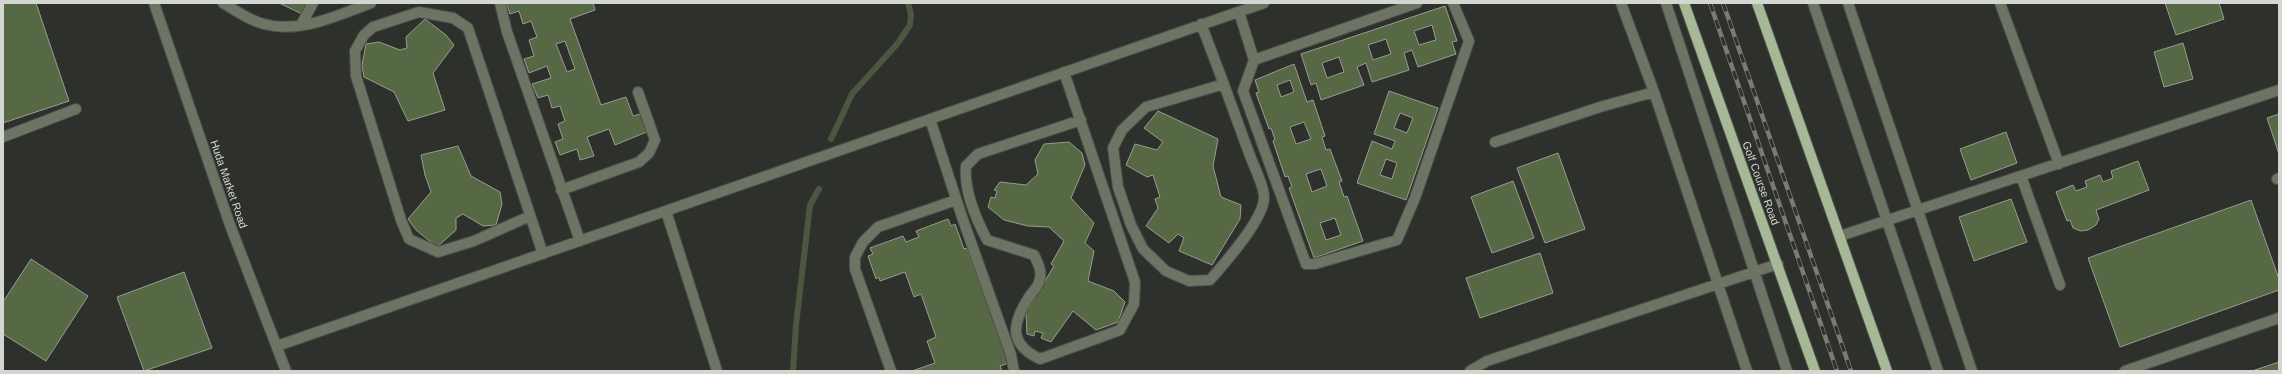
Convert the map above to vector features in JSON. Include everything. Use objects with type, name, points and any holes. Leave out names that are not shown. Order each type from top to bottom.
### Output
[{"type":"main road","name":"Golf Course Road","points":[[1684,3],[1815,371]]},
{"type":"main road","points":[[1757,3],[1887,371]]},
{"type":"street","name":"Huda Market Road","points":[[154,3],[230,225],[286,371]]},
{"type":"street","points":[[223,3],[263,24],[301,25],[371,3]]},
{"type":"street","points":[[301,25],[313,3]]},
{"type":"street","points":[[500,3],[507,32],[580,241]]},
{"type":"street","points":[[277,346],[1264,3]]},
{"type":"street","points":[[1254,60],[1417,3]]},
{"type":"street","points":[[1239,12],[1254,60],[1243,91],[1306,264],[1315,264],[1397,240],[1415,198],[1469,41],[1453,3]]},
{"type":"street","points":[[1621,3],[1654,92],[1747,371]]},
{"type":"street","points":[[1666,3],[1787,371]]},
{"type":"street","points":[[1813,3],[1938,371]]},
{"type":"street","points":[[1848,3],[1972,371]]},
{"type":"street","points":[[2000,3],[2059,164]]},
{"type":"street","points":[[530,216],[474,241],[438,252],[409,239],[400,220],[356,76],[354,51],[364,35],[373,27],[419,12],[453,18],[468,28],[543,254]]},
{"type":"street","points":[[1202,24],[1224,84],[1264,197],[1258,213],[1240,246],[1210,280],[1189,281],[1166,271],[1143,249],[1131,225],[1118,187],[1113,148],[1122,130],[1146,107],[1224,84]]},
{"type":"street","points":[[1064,72],[1081,120],[1135,282],[1134,304],[1120,330],[1040,359],[1026,353],[1016,339],[1016,324],[1028,299],[1040,281],[1040,266],[1034,255],[987,240],[976,219],[965,178],[966,166],[978,154],[1081,120]]},
{"type":"street","points":[[1840,236],[2279,90]]},
{"type":"street","points":[[561,190],[639,162],[649,153],[655,140],[638,92]]},
{"type":"street","points":[[1495,142],[1600,107],[1654,92]]},
{"type":"street","points":[[3,137],[76,109]]},
{"type":"street","points":[[930,119],[956,200],[1012,355],[1014,371]]},
{"type":"street","points":[[2021,176],[2060,285]]},
{"type":"street","points":[[891,371],[855,269],[855,257],[863,242],[878,227],[956,200]]},
{"type":"street","points":[[666,211],[717,371]]},
{"type":"street","points":[[1470,371],[1487,361],[1778,264]]},
{"type":"street","points":[[2125,371],[2279,318]]},
{"type":"building","points":[[3,3],[36,3],[69,101],[3,123]]},
{"type":"building","points":[[279,3],[308,3],[302,14]]},
{"type":"building","points":[[506,3],[593,3],[595,10],[570,19],[601,105],[626,97],[633,116],[643,113],[649,131],[615,145],[609,129],[587,137],[594,156],[580,160],[577,149],[560,155],[555,142],[563,139],[558,124],[565,121],[560,106],[552,108],[548,95],[538,98],[532,84],[551,78],[547,66],[529,73],[524,59],[534,56],[529,40],[537,37],[531,21],[523,24],[519,11],[510,14]],"holes":[[[565,41],[575,69],[567,72],[556,44]]]},
{"type":"building","points":[[2165,3],[2219,3],[2224,19],[2176,35]]},
{"type":"building","points":[[1445,6],[1457,41],[1452,42],[1456,54],[1418,67],[1412,50],[1404,53],[1409,70],[1372,82],[1366,63],[1357,67],[1364,85],[1321,100],[1316,83],[1311,85],[1301,54]],"holes":[[[1432,25],[1436,40],[1419,45],[1414,31]],[[1386,39],[1391,54],[1373,60],[1368,45]],[[1339,57],[1344,72],[1327,78],[1322,63]]]},
{"type":"building","points":[[425,19],[446,35],[454,45],[433,73],[445,110],[408,121],[394,92],[364,77],[362,65],[366,44],[379,42],[400,50],[407,48],[406,37]]},
{"type":"building","points":[[2183,43],[2193,79],[2164,87],[2154,52]]},
{"type":"building","points":[[1294,64],[1307,102],[1313,100],[1325,136],[1322,137],[1326,150],[1330,149],[1342,181],[1339,182],[1344,197],[1347,196],[1363,241],[1314,258],[1289,188],[1292,187],[1288,176],[1285,177],[1273,141],[1275,140],[1271,128],[1269,129],[1256,93],[1259,92],[1255,80]],"holes":[[[1290,80],[1294,92],[1281,97],[1277,85]],[[1304,122],[1311,139],[1296,144],[1290,127]],[[1321,169],[1327,186],[1312,192],[1306,174]],[[1335,218],[1341,235],[1326,240],[1320,223]]]},
{"type":"building","points":[[1389,91],[1438,108],[1406,200],[1357,183],[1372,141],[1392,149],[1395,141],[1374,134]],"holes":[[[1400,113],[1413,118],[1407,133],[1394,128]],[[1386,159],[1397,163],[1392,179],[1380,175]]]},
{"type":"building","points":[[1158,111],[1218,139],[1213,166],[1221,197],[1241,205],[1240,219],[1212,265],[1179,251],[1184,238],[1178,234],[1169,243],[1146,226],[1158,208],[1155,199],[1160,197],[1153,175],[1147,177],[1126,165],[1135,144],[1157,150],[1163,142],[1144,128]]},
{"type":"building","points":[[2279,114],[2279,154],[2267,118]]},
{"type":"building","points":[[2006,132],[2017,163],[1971,180],[1960,149]]},
{"type":"building","points":[[1069,142],[1082,153],[1085,165],[1071,198],[1094,223],[1085,243],[1094,251],[1088,281],[1114,291],[1125,302],[1118,322],[1096,330],[1073,311],[1051,342],[1041,338],[1043,333],[1035,331],[1034,336],[1027,334],[1026,313],[1054,266],[1051,264],[1064,241],[1049,227],[1028,226],[1004,220],[988,207],[991,197],[995,198],[997,191],[994,190],[1000,182],[1026,185],[1038,174],[1035,160],[1044,144]]},
{"type":"building","points":[[458,146],[471,176],[500,192],[502,204],[496,225],[483,226],[463,214],[456,218],[456,230],[437,247],[416,230],[408,219],[431,192],[425,175],[421,155]]},
{"type":"building","points":[[1558,153],[1585,229],[1545,243],[1517,168]]},
{"type":"building","points":[[2138,161],[2149,190],[2096,210],[2099,219],[2096,225],[2088,230],[2081,231],[2073,228],[2070,220],[2067,221],[2056,192],[2073,185],[2076,191],[2087,187],[2085,181],[2100,175],[2103,182],[2113,178],[2111,171]]},
{"type":"building","points":[[1513,181],[1534,238],[1492,253],[1471,197]]},
{"type":"building","points":[[2011,199],[2027,242],[1974,261],[1959,217]]},
{"type":"building","points":[[2251,200],[2279,279],[2279,290],[2120,347],[2088,258]]},
{"type":"building","points":[[948,219],[951,226],[955,224],[964,249],[967,248],[1009,363],[1000,366],[1002,371],[912,371],[935,363],[927,341],[936,337],[921,294],[914,297],[905,272],[880,281],[879,277],[876,279],[868,256],[873,254],[870,248],[903,236],[906,242],[919,237],[916,231]]},
{"type":"building","points":[[1540,253],[1553,293],[1480,318],[1466,278]]},
{"type":"building","points":[[31,259],[88,296],[46,361],[3,334],[3,302]]},
{"type":"building","points":[[184,272],[212,348],[144,371],[117,297]]},
{"type":"building","points":[[2279,362],[2279,371],[2252,371]]},
{"type":"waterway","points":[[831,139],[852,94],[898,43],[910,25],[911,14],[908,3]]},
{"type":"waterway","points":[[793,371],[796,325],[810,205],[819,189]]},
{"type":"railway","points":[[1710,3],[1837,371]]},
{"type":"railway","points":[[1723,3],[1851,371]]}]
